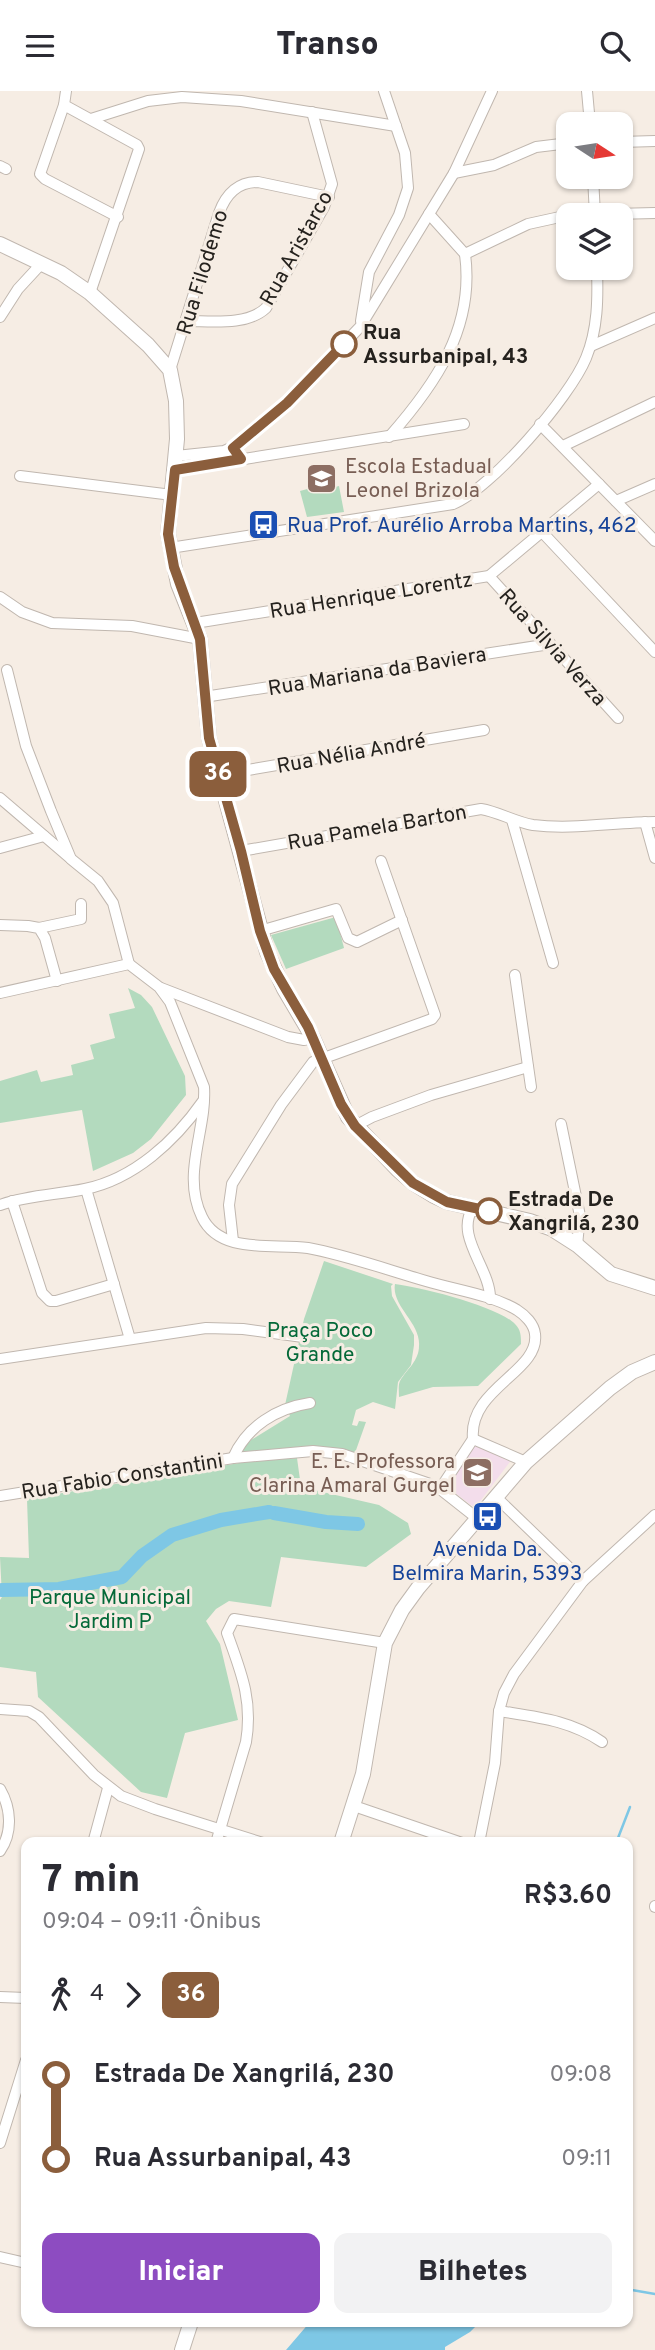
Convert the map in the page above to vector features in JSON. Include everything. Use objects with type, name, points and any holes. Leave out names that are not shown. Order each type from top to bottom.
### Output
[{"type":"main road","points":[[0,244],[42,263],[90,293],[148,345],[170,370],[176,401],[175,463],[168,534],[178,584],[200,639],[209,738],[260,931],[274,969],[313,1038],[341,1104],[355,1126],[413,1183],[447,1202],[530,1221],[552,1229],[577,1245],[611,1274],[655,1288]]},
{"type":"main road","points":[[343,1837],[354,1806],[372,1730],[385,1643],[392,1626],[418,1588],[526,1462],[610,1388],[632,1372],[655,1362]]},
{"type":"main road","points":[[182,2350],[189,2327]]},
{"type":"street","points":[[66,91],[64,105],[40,174],[44,179],[118,217]]},
{"type":"street","points":[[360,327],[369,272],[399,215],[408,188],[405,153],[384,91]]},
{"type":"street","points":[[175,463],[233,448],[287,403],[360,327],[454,173],[492,91]]},
{"type":"street","points":[[587,91],[589,112]]},
{"type":"street","points":[[90,119],[148,100],[182,97],[232,100],[396,125]]},
{"type":"street","points":[[64,105],[137,145],[139,149],[90,293]]},
{"type":"street","name":"Rua Aristarco","points":[[187,321],[241,319],[260,314],[290,266],[329,197],[332,184],[312,111]]},
{"type":"street","points":[[110,130],[112,112]]},
{"type":"street","points":[[634,142],[655,141]]},
{"type":"street","points":[[454,173],[494,165],[536,147],[556,145]]},
{"type":"street","name":"Rua Filodemo","points":[[170,370],[219,213],[223,202],[232,191],[247,182],[258,182],[329,197]]},
{"type":"street","points":[[633,214],[655,213]]},
{"type":"street","points":[[429,214],[457,243],[470,252]]},
{"type":"street","points":[[470,252],[528,223],[556,218]]},
{"type":"street","points":[[389,436],[425,395],[448,353],[463,313],[470,252]]},
{"type":"street","points":[[0,317],[18,289],[42,263]]},
{"type":"street","points":[[170,548],[453,504],[474,494],[540,424],[573,384],[591,346],[597,315],[597,280]]},
{"type":"street","points":[[591,346],[655,318]]},
{"type":"street","points":[[563,446],[655,402]]},
{"type":"street","points":[[175,463],[241,459],[464,424]]},
{"type":"street","points":[[540,424],[655,541]]},
{"type":"street","points":[[233,448],[241,459]]},
{"type":"street","points":[[20,476],[172,495]]},
{"type":"street","name":"Rua Henrique Lorentz","points":[[195,622],[489,576],[599,484]]},
{"type":"street","points":[[616,502],[655,484]]},
{"type":"street","points":[[542,533],[655,652]]},
{"type":"street","name":"Rua Silvia Verza","points":[[489,576],[618,718]]},
{"type":"street","points":[[0,597],[29,616],[52,623],[132,626],[200,639]]},
{"type":"street","name":"Rua Mariana da Baviera","points":[[204,697],[550,644]]},
{"type":"street","points":[[7,670],[26,746],[71,859]]},
{"type":"street","name":"Rua Nélia André","points":[[218,775],[484,730]]},
{"type":"street","points":[[0,798],[107,891],[113,903],[129,964],[159,987],[288,1037],[304,1040],[313,1038]]},
{"type":"street","name":"Rua Pamela Barton","points":[[241,851],[469,811],[492,811],[512,820],[554,826],[650,822]]},
{"type":"street","points":[[512,820],[553,963]]},
{"type":"street","points":[[650,822],[655,858]]},
{"type":"street","points":[[0,848],[44,836]]},
{"type":"street","points":[[233,1241],[229,1205],[232,1184],[300,1076],[313,1062],[321,1058],[432,1019],[435,1015],[381,861]]},
{"type":"street","points":[[0,925],[39,928],[81,919],[81,904]]},
{"type":"street","points":[[260,931],[336,909],[348,938],[357,942],[402,920]]},
{"type":"street","points":[[39,928],[45,938],[57,981]]},
{"type":"street","points":[[0,993],[129,964]]},
{"type":"street","points":[[515,975],[531,1087]]},
{"type":"street","points":[[159,987],[177,1015],[202,1079],[205,1098],[194,1164],[194,1192],[210,1231],[233,1241],[264,1247],[317,1250],[490,1299],[523,1314],[532,1325],[535,1342],[528,1357],[479,1408],[473,1421],[473,1439],[440,1489]]},
{"type":"street","points":[[355,1126],[431,1095],[528,1067]]},
{"type":"street","points":[[0,1205],[86,1189],[116,1179],[151,1158],[171,1139],[205,1098]]},
{"type":"street","points":[[561,1124],[580,1216],[577,1245]]},
{"type":"street","points":[[86,1189],[130,1339]]},
{"type":"street","points":[[12,1201],[46,1299],[56,1301],[114,1284]]},
{"type":"street","points":[[473,1208],[467,1228],[486,1276],[490,1299]]},
{"type":"street","points":[[0,1360],[173,1331],[228,1328],[303,1337]]},
{"type":"street","points":[[233,1458],[245,1436],[257,1426],[290,1406],[310,1403]]},
{"type":"street","points":[[473,1439],[526,1462]]},
{"type":"street","name":"Rua Fabio Constantini","points":[[0,1496],[233,1458],[313,1451],[335,1453],[406,1475],[440,1489],[478,1519]]},
{"type":"street","points":[[496,1497],[583,1581]]},
{"type":"street","points":[[480,1837],[495,1763],[499,1710],[504,1693],[525,1656],[583,1581],[655,1515]]},
{"type":"street","points":[[218,1837],[246,1741],[249,1717],[247,1690],[228,1633],[234,1619],[385,1643]]},
{"type":"street","points":[[0,1709],[29,1711],[39,1717],[108,1788],[144,1805],[245,1837]]},
{"type":"street","points":[[499,1710],[562,1722],[602,1742]]},
{"type":"street","points":[[95,1837],[108,1788]]},
{"type":"street","points":[[0,1789],[6,1799],[9,1817],[8,1834],[0,1851]]},
{"type":"street","points":[[354,1806],[444,1837]]},
{"type":"street","points":[[0,1997],[21,1998]]},
{"type":"street","points":[[0,2143],[21,2076]]},
{"type":"street","points":[[0,2257],[21,2262]]},
{"type":"shaded area","name":"E. E. Professora Clarina Amaral Gurgel","points":[[474,1440],[512,1459],[475,1508],[446,1486]]},
{"type":"green space","points":[[339,486],[344,512],[307,517],[300,491],[311,488],[315,492]]},
{"type":"green space","points":[[336,917],[344,948],[286,969],[271,935]]},
{"type":"green space","points":[[128,988],[141,995],[152,1007],[185,1076],[186,1095],[151,1139],[133,1153],[93,1171],[82,1110],[0,1123],[0,1081],[37,1070],[41,1082],[73,1075],[71,1065],[94,1059],[90,1045],[115,1038],[109,1014],[135,1008]]},
{"type":"green space","name":"Praça Poco Grande","points":[[324,1261],[393,1284],[392,1296],[414,1335],[411,1365],[398,1382],[395,1409],[373,1402],[356,1410],[352,1425],[357,1426],[359,1421],[366,1422],[355,1453],[338,1449],[243,1455],[240,1450],[251,1440],[290,1416],[285,1405],[304,1319]]},
{"type":"green space","points":[[395,1284],[476,1304],[506,1317],[517,1326],[521,1344],[478,1386],[433,1387],[399,1397],[400,1381],[415,1361],[419,1346],[416,1330],[397,1300]]},
{"type":"green space","name":"Parque Municipal Jardim P","points":[[297,1458],[301,1487],[379,1505],[408,1523],[411,1534],[366,1567],[281,1557],[271,1607],[229,1601],[216,1609],[206,1621],[220,1644],[238,1720],[185,1733],[167,1798],[141,1792],[38,1697],[36,1672],[0,1667],[0,1557],[29,1558],[27,1499],[245,1462]]},
{"type":"water","points":[[306,2327],[475,2327],[445,2347],[445,2350],[286,2350]]},
{"type":"waterway","points":[[2,1590],[59,1589],[122,1577],[142,1556],[172,1535],[221,1520],[269,1512]]},
{"type":"waterway","points":[[274,1513],[326,1522],[358,1524]]},
{"type":"waterway","points":[[618,1837],[630,1807]]},
{"type":"waterway","points":[[633,2290],[655,2294]]},
{"type":"bus line","name":"36","points":[[344,344],[287,403],[233,448],[241,459],[175,470],[169,518],[170,548],[178,584],[200,639],[206,720],[218,775],[241,851],[260,931],[274,969],[308,1027],[341,1104],[355,1126],[413,1183],[447,1202],[489,1211]]},
{"type":"place","name":"Rua Assurbanipal, 43","points":[[344,344]]},
{"type":"place","name":"Escola Estadual Leonel Brizola","points":[[322,478]]},
{"type":"place","name":"Rua Prof. Aurélio Arroba Martins, 462","points":[[264,525]]},
{"type":"place","name":"Estrada De Xangrilá, 230","points":[[489,1211]]},
{"type":"place","name":"E. E. Professora Clarina Amaral Gurgel","points":[[478,1473]]},
{"type":"place","name":"Avenida Da. Belmira Marin, 5393","points":[[487,1517]]}]
